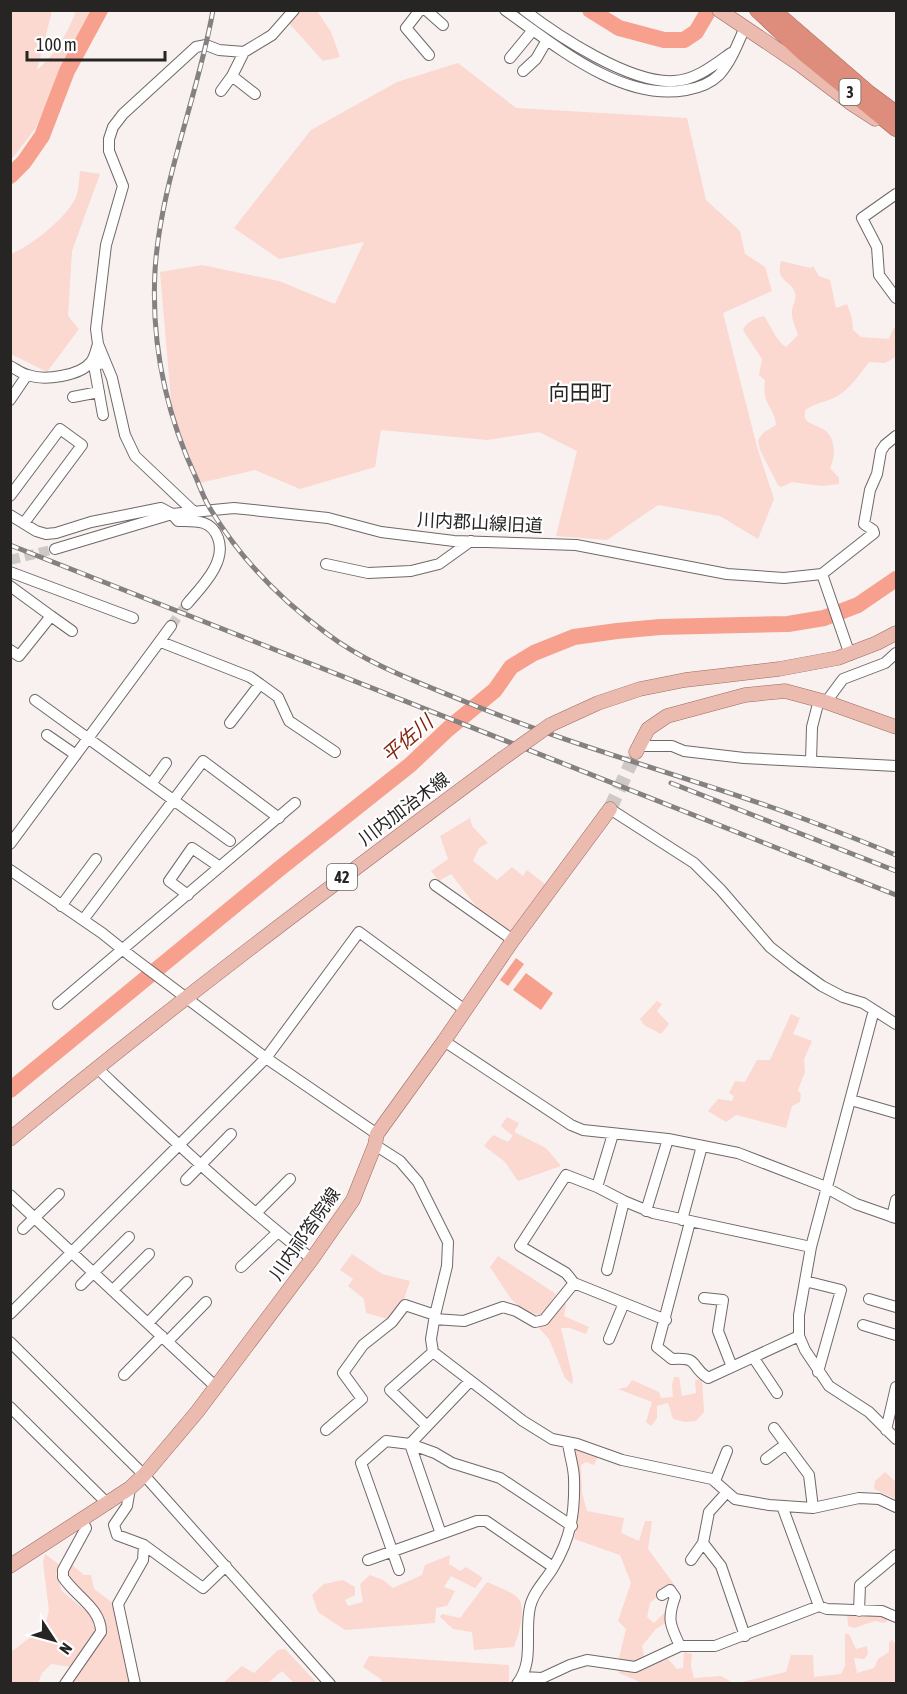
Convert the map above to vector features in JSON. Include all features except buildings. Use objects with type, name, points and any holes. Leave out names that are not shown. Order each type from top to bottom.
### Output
[{"type":"highway","name":"3","points":[[764,12],[811,51],[897,130]]},
{"type":"highway","name":"3","points":[[811,51],[897,113]]},
{"type":"main road","points":[[719,10],[852,104],[897,130]]},
{"type":"main road","points":[[783,54],[811,51]]},
{"type":"main road","name":"川内加治木線","points":[[10,1139],[185,997],[286,919],[550,725],[598,703],[640,689],[729,673],[779,669],[850,655],[897,633]]},
{"type":"main road","points":[[637,749],[648,729],[656,722],[677,712],[745,695],[785,691],[822,701],[897,727]]},
{"type":"main road","name":"川内祁答院線","points":[[10,1566],[130,1488],[170,1445],[312,1258],[353,1200],[376,1140],[513,940],[610,809]]},
{"type":"street","points":[[420,10],[406,28],[429,55]]},
{"type":"street","points":[[426,10],[443,25]]},
{"type":"street","points":[[505,10],[574,59],[626,85],[652,92],[695,89],[710,82],[725,67],[734,51],[741,24]]},
{"type":"street","points":[[524,10],[543,25],[592,54],[631,73],[653,80],[674,81],[692,77],[712,67],[734,51]]},
{"type":"street","points":[[221,91],[232,76],[244,52],[272,35],[291,12]]},
{"type":"street","points":[[510,58],[532,30]]},
{"type":"street","points":[[523,71],[536,59],[547,40]]},
{"type":"street","points":[[194,512],[135,456],[125,435],[112,378],[98,344],[96,329],[106,245],[123,186],[109,151],[109,139],[113,127],[123,114],[196,47],[206,45],[219,50],[244,52]]},
{"type":"street","points":[[232,76],[255,94]]},
{"type":"street","points":[[897,194],[862,218],[877,247],[879,275],[897,298]]},
{"type":"street","points":[[98,344],[94,363],[103,415]]},
{"type":"street","points":[[10,366],[27,375],[54,377],[72,373],[94,363],[106,362]]},
{"type":"street","points":[[10,400],[27,375]]},
{"type":"street","points":[[74,397],[99,392]]},
{"type":"street","points":[[10,496],[60,429],[82,445],[24,523]]},
{"type":"street","points":[[850,655],[822,574],[874,533],[864,524],[870,490],[877,474],[881,451],[897,436]]},
{"type":"street","points":[[10,515],[36,531],[46,534],[161,508],[172,514],[178,521],[208,523],[216,532],[221,547],[216,566],[188,604]]},
{"type":"street","name":"川内郡山線旧道","points":[[55,549],[172,514],[234,508],[328,518],[391,533],[472,541],[576,545],[727,574],[784,578],[822,574]]},
{"type":"street","points":[[326,564],[368,573],[411,571],[440,564],[472,541]]},
{"type":"street","points":[[10,572],[133,618]]},
{"type":"street","points":[[10,586],[72,631]]},
{"type":"street","points":[[10,650],[19,656],[51,616]]},
{"type":"street","points":[[10,844],[171,626]]},
{"type":"street","points":[[160,642],[250,677],[278,697],[289,721],[335,752]]},
{"type":"street","points":[[811,761],[812,727],[822,701],[843,679],[885,663],[897,653]]},
{"type":"street","points":[[230,723],[260,684]]},
{"type":"street","points":[[35,700],[230,841]]},
{"type":"street","points":[[47,735],[76,755]]},
{"type":"street","points":[[637,749],[672,746],[684,751],[744,758],[897,766]]},
{"type":"street","points":[[83,921],[203,761],[279,818]]},
{"type":"street","points":[[151,784],[166,763]]},
{"type":"street","points":[[58,1004],[295,803]]},
{"type":"street","points":[[610,809],[694,863],[721,890],[770,947],[822,986],[874,1010],[897,1024]]},
{"type":"street","points":[[188,895],[169,881],[192,848],[220,867]]},
{"type":"street","points":[[61,906],[96,859]]},
{"type":"street","points":[[10,870],[102,933],[376,1140],[400,1161],[418,1182],[448,1242],[447,1266],[434,1317],[431,1339],[433,1352],[541,1434],[622,1460],[712,1479],[735,1499],[813,1508],[859,1498],[879,1499],[897,1507]]},
{"type":"street","points":[[435,885],[513,940]]},
{"type":"street","points":[[10,1314],[266,1058],[359,932],[465,1010]]},
{"type":"street","points":[[874,1010],[811,1247],[799,1315],[799,1336],[818,1372],[829,1386],[869,1412],[897,1439]]},
{"type":"street","points":[[444,1041],[571,1125],[583,1130],[668,1139],[738,1153],[826,1188],[850,1202],[894,1218],[897,1200]]},
{"type":"street","points":[[97,1068],[179,1146],[278,1232],[312,1258]]},
{"type":"street","points":[[851,1100],[897,1113]]},
{"type":"street","points":[[186,1180],[231,1134]]},
{"type":"street","points":[[597,1187],[614,1134]]},
{"type":"street","points":[[646,1211],[668,1139]]},
{"type":"street","points":[[702,1146],[666,1320],[657,1347],[672,1359],[686,1358],[693,1361],[708,1378],[799,1336]]},
{"type":"street","points":[[666,1320],[574,1282],[566,1273],[520,1246],[566,1175],[646,1211],[811,1247]]},
{"type":"street","points":[[256,1213],[290,1179]]},
{"type":"street","points":[[23,1229],[59,1194]]},
{"type":"street","points":[[10,1195],[215,1386]]},
{"type":"street","points":[[606,1270],[624,1201]]},
{"type":"street","points":[[241,1267],[278,1232]]},
{"type":"street","points":[[81,1286],[129,1237]]},
{"type":"street","points":[[113,1290],[149,1254]]},
{"type":"street","points":[[805,1281],[841,1290],[818,1372]]},
{"type":"street","points":[[148,1323],[187,1282]]},
{"type":"street","points":[[326,1430],[362,1399],[343,1373],[363,1346],[392,1323],[405,1305],[434,1317],[464,1321],[503,1307],[516,1311],[535,1322],[544,1320],[574,1282]]},
{"type":"street","points":[[704,1298],[723,1300],[718,1331],[732,1367]]},
{"type":"street","points":[[869,1299],[897,1307]]},
{"type":"street","points":[[124,1375],[206,1302]]},
{"type":"street","points":[[609,1339],[624,1303]]},
{"type":"street","points":[[863,1325],[897,1335]]},
{"type":"street","points":[[10,1342],[144,1475],[330,1683]]},
{"type":"street","points":[[427,1426],[390,1390],[433,1352]]},
{"type":"street","points":[[753,1357],[777,1393]]},
{"type":"street","points":[[410,1444],[470,1381]]},
{"type":"street","points":[[886,1430],[897,1387]]},
{"type":"street","points":[[10,1407],[108,1504]]},
{"type":"street","points":[[774,1428],[809,1474],[813,1508]]},
{"type":"street","points":[[399,1570],[361,1463],[386,1441],[410,1444],[435,1453],[453,1463],[500,1478],[572,1526]]},
{"type":"street","points":[[568,1442],[574,1477],[572,1526],[553,1567],[532,1599],[529,1609],[528,1660],[519,1680],[543,1678],[570,1665],[587,1660],[635,1666],[680,1646],[715,1646],[819,1605]]},
{"type":"street","points":[[410,1444],[441,1534]]},
{"type":"street","points":[[766,1459],[786,1444]]},
{"type":"street","points":[[715,1481],[727,1451]]},
{"type":"street","points":[[130,1488],[127,1506],[114,1525],[117,1535],[144,1545],[203,1588],[226,1566]]},
{"type":"street","points":[[691,1560],[703,1544],[710,1512],[727,1492]]},
{"type":"street","points":[[782,1506],[819,1605],[827,1609],[882,1611],[897,1617]]},
{"type":"street","points":[[65,1683],[101,1632],[101,1624],[97,1615],[63,1577],[63,1570],[86,1528],[82,1521]]},
{"type":"street","points":[[368,1560],[477,1521],[486,1521],[553,1567]]},
{"type":"street","points":[[703,1544],[721,1566],[745,1636]]},
{"type":"street","points":[[135,1683],[118,1604],[142,1560],[144,1545]]},
{"type":"street","points":[[859,1611],[860,1585],[897,1555]]},
{"type":"street","points":[[662,1595],[670,1590],[675,1597],[670,1612],[670,1625],[680,1646]]},
{"type":"shaded area","points":[[11,10],[52,11],[37,70],[60,43],[76,11],[91,11],[35,129],[11,160]]},
{"type":"shaded area","points":[[301,11],[317,11],[331,32],[340,57],[323,61],[289,23]]},
{"type":"shaded area","points":[[458,63],[516,108],[687,118],[706,200],[740,231],[745,254],[765,267],[772,291],[723,313],[757,447],[774,499],[758,539],[720,516],[658,505],[607,540],[556,536],[577,451],[539,432],[487,440],[381,430],[375,467],[300,489],[255,470],[200,483],[172,412],[160,272],[202,265],[279,281],[335,304],[364,242],[279,259],[234,228],[311,130],[397,82]]},
{"type":"shaded area","points":[[80,171],[100,174],[72,251],[68,316],[79,329],[47,372],[11,354],[11,254],[37,238],[64,215],[76,196]]},
{"type":"shaded area","points":[[781,261],[811,268],[813,266],[819,276],[830,280],[836,308],[847,304],[853,330],[861,337],[889,339],[896,326],[896,357],[885,363],[869,362],[841,394],[805,410],[806,420],[827,432],[833,442],[834,452],[830,468],[839,478],[839,484],[822,486],[792,482],[781,487],[760,450],[758,440],[764,432],[776,425],[766,400],[765,380],[759,375],[762,359],[743,330],[749,322],[764,316],[776,337],[786,347],[798,335],[792,314],[795,293],[781,277]]},
{"type":"shaded area","points":[[470,818],[472,826],[488,843],[479,848],[473,861],[497,880],[512,867],[523,876],[527,870],[546,885],[510,933],[479,910],[451,874],[439,881],[431,871],[448,859],[440,836]]},
{"type":"shaded area","points":[[516,958],[524,964],[508,986],[500,980]]},
{"type":"shaded area","points":[[526,973],[553,993],[541,1010],[513,990]]},
{"type":"shaded area","points":[[657,1001],[662,1004],[657,1011],[669,1024],[661,1034],[644,1025],[640,1019]]},
{"type":"shaded area","points":[[791,1014],[800,1018],[793,1034],[812,1041],[804,1059],[805,1072],[798,1090],[801,1094],[800,1102],[792,1106],[786,1128],[736,1115],[726,1122],[708,1111],[718,1099],[732,1101],[734,1096],[729,1093],[735,1081],[745,1082],[757,1060],[770,1060]]},
{"type":"shaded area","points":[[507,1117],[519,1123],[514,1132],[546,1148],[561,1166],[518,1181],[505,1162],[484,1146],[493,1135],[508,1142],[513,1136],[501,1126]]},
{"type":"shaded area","points":[[352,1254],[382,1274],[410,1281],[404,1299],[388,1319],[366,1313],[364,1299],[348,1286],[353,1279],[340,1270]]},
{"type":"shaded area","points":[[498,1256],[556,1294],[540,1315],[525,1312],[511,1299],[490,1267]]},
{"type":"shaded area","points":[[563,1303],[566,1304],[564,1316],[589,1327],[586,1334],[570,1328],[561,1328],[573,1379],[572,1384],[565,1378],[549,1339],[537,1326],[556,1315]]},
{"type":"shaded area","points":[[674,1377],[679,1377],[682,1396],[696,1393],[695,1380],[702,1379],[704,1412],[696,1421],[685,1422],[673,1419],[668,1403],[657,1406],[657,1418],[651,1426],[646,1422],[652,1402],[618,1389],[627,1387],[632,1380],[659,1392],[661,1398],[673,1397]]},
{"type":"shaded area","points":[[573,1446],[598,1457],[594,1465],[586,1462],[581,1465],[582,1493],[587,1511],[624,1518],[621,1533],[639,1541],[645,1521],[652,1521],[648,1549],[676,1587],[674,1589],[668,1587],[650,1603],[647,1617],[654,1623],[666,1611],[667,1622],[656,1629],[642,1646],[646,1666],[668,1659],[677,1669],[683,1668],[684,1652],[692,1654],[691,1666],[694,1678],[721,1676],[733,1683],[642,1683],[619,1673],[619,1658],[626,1629],[618,1621],[631,1583],[620,1555],[574,1539],[578,1493]]},
{"type":"shaded area","points":[[885,1472],[896,1482],[896,1499],[874,1489],[875,1481]]},
{"type":"shaded area","points":[[45,1554],[60,1565],[56,1574],[62,1591],[93,1617],[96,1627],[94,1635],[71,1667],[51,1664],[42,1673],[38,1683],[11,1684],[11,1652],[45,1626],[49,1611],[43,1562]]},
{"type":"shaded area","points":[[450,1555],[449,1564],[460,1571],[466,1567],[483,1578],[475,1588],[451,1576],[444,1587],[455,1591],[447,1606],[436,1608],[435,1623],[345,1630],[318,1612],[312,1595],[324,1584],[343,1580],[355,1587],[355,1595],[345,1600],[348,1606],[363,1602],[360,1584],[370,1575],[383,1580],[393,1588],[422,1575],[425,1565]]},
{"type":"shaded area","points":[[72,1565],[84,1575],[91,1575],[94,1589],[113,1603],[132,1683],[81,1684],[72,1680],[101,1642],[105,1632],[68,1577],[67,1570]]},
{"type":"shaded area","points":[[487,1582],[511,1593],[520,1602],[521,1622],[514,1647],[474,1650],[472,1632],[453,1629],[440,1617],[442,1614],[460,1618]]},
{"type":"shaded area","points":[[847,1614],[881,1614],[888,1619],[885,1623],[875,1621],[854,1628],[848,1626]]},
{"type":"shaded area","points":[[845,1634],[849,1634],[856,1649],[867,1646],[868,1654],[864,1659],[854,1658],[857,1673],[874,1668],[878,1659],[889,1652],[889,1642],[892,1640],[896,1645],[896,1683],[737,1683],[786,1672],[791,1655],[813,1655],[814,1677],[841,1674],[845,1666]]},
{"type":"shaded area","points":[[285,1649],[317,1683],[294,1683],[282,1671],[268,1683],[223,1683],[242,1666],[254,1673],[278,1650]]},
{"type":"shaded area","points":[[369,1656],[509,1665],[509,1683],[380,1683],[382,1680],[363,1667]]},
{"type":"waterway","points":[[10,176],[24,162],[42,136],[67,71],[100,10]]},
{"type":"waterway","points":[[590,10],[619,28],[664,40],[684,40],[696,32],[709,10]]},
{"type":"waterway","name":"平佐川","points":[[10,1090],[279,869],[410,765],[448,729],[495,690],[511,667],[534,653],[574,637],[617,631],[660,627],[788,624],[824,618],[858,605],[896,579]]},
{"type":"tunnel","points":[[10,560],[55,549]]},
{"type":"tunnel","points":[[171,626],[187,604]]},
{"type":"tunnel","points":[[610,809],[636,752]]},
{"type":"railway","points":[[213,10],[164,206],[158,238],[154,299],[158,352],[177,430],[207,503],[235,545],[262,577],[309,620],[342,644],[394,672],[541,731],[730,793],[896,855]]},
{"type":"railway","points":[[10,545],[896,895]]},
{"type":"railway","points":[[671,783],[896,871]]},
{"type":"district","name":"向田町","points":[[580,393]]}]
